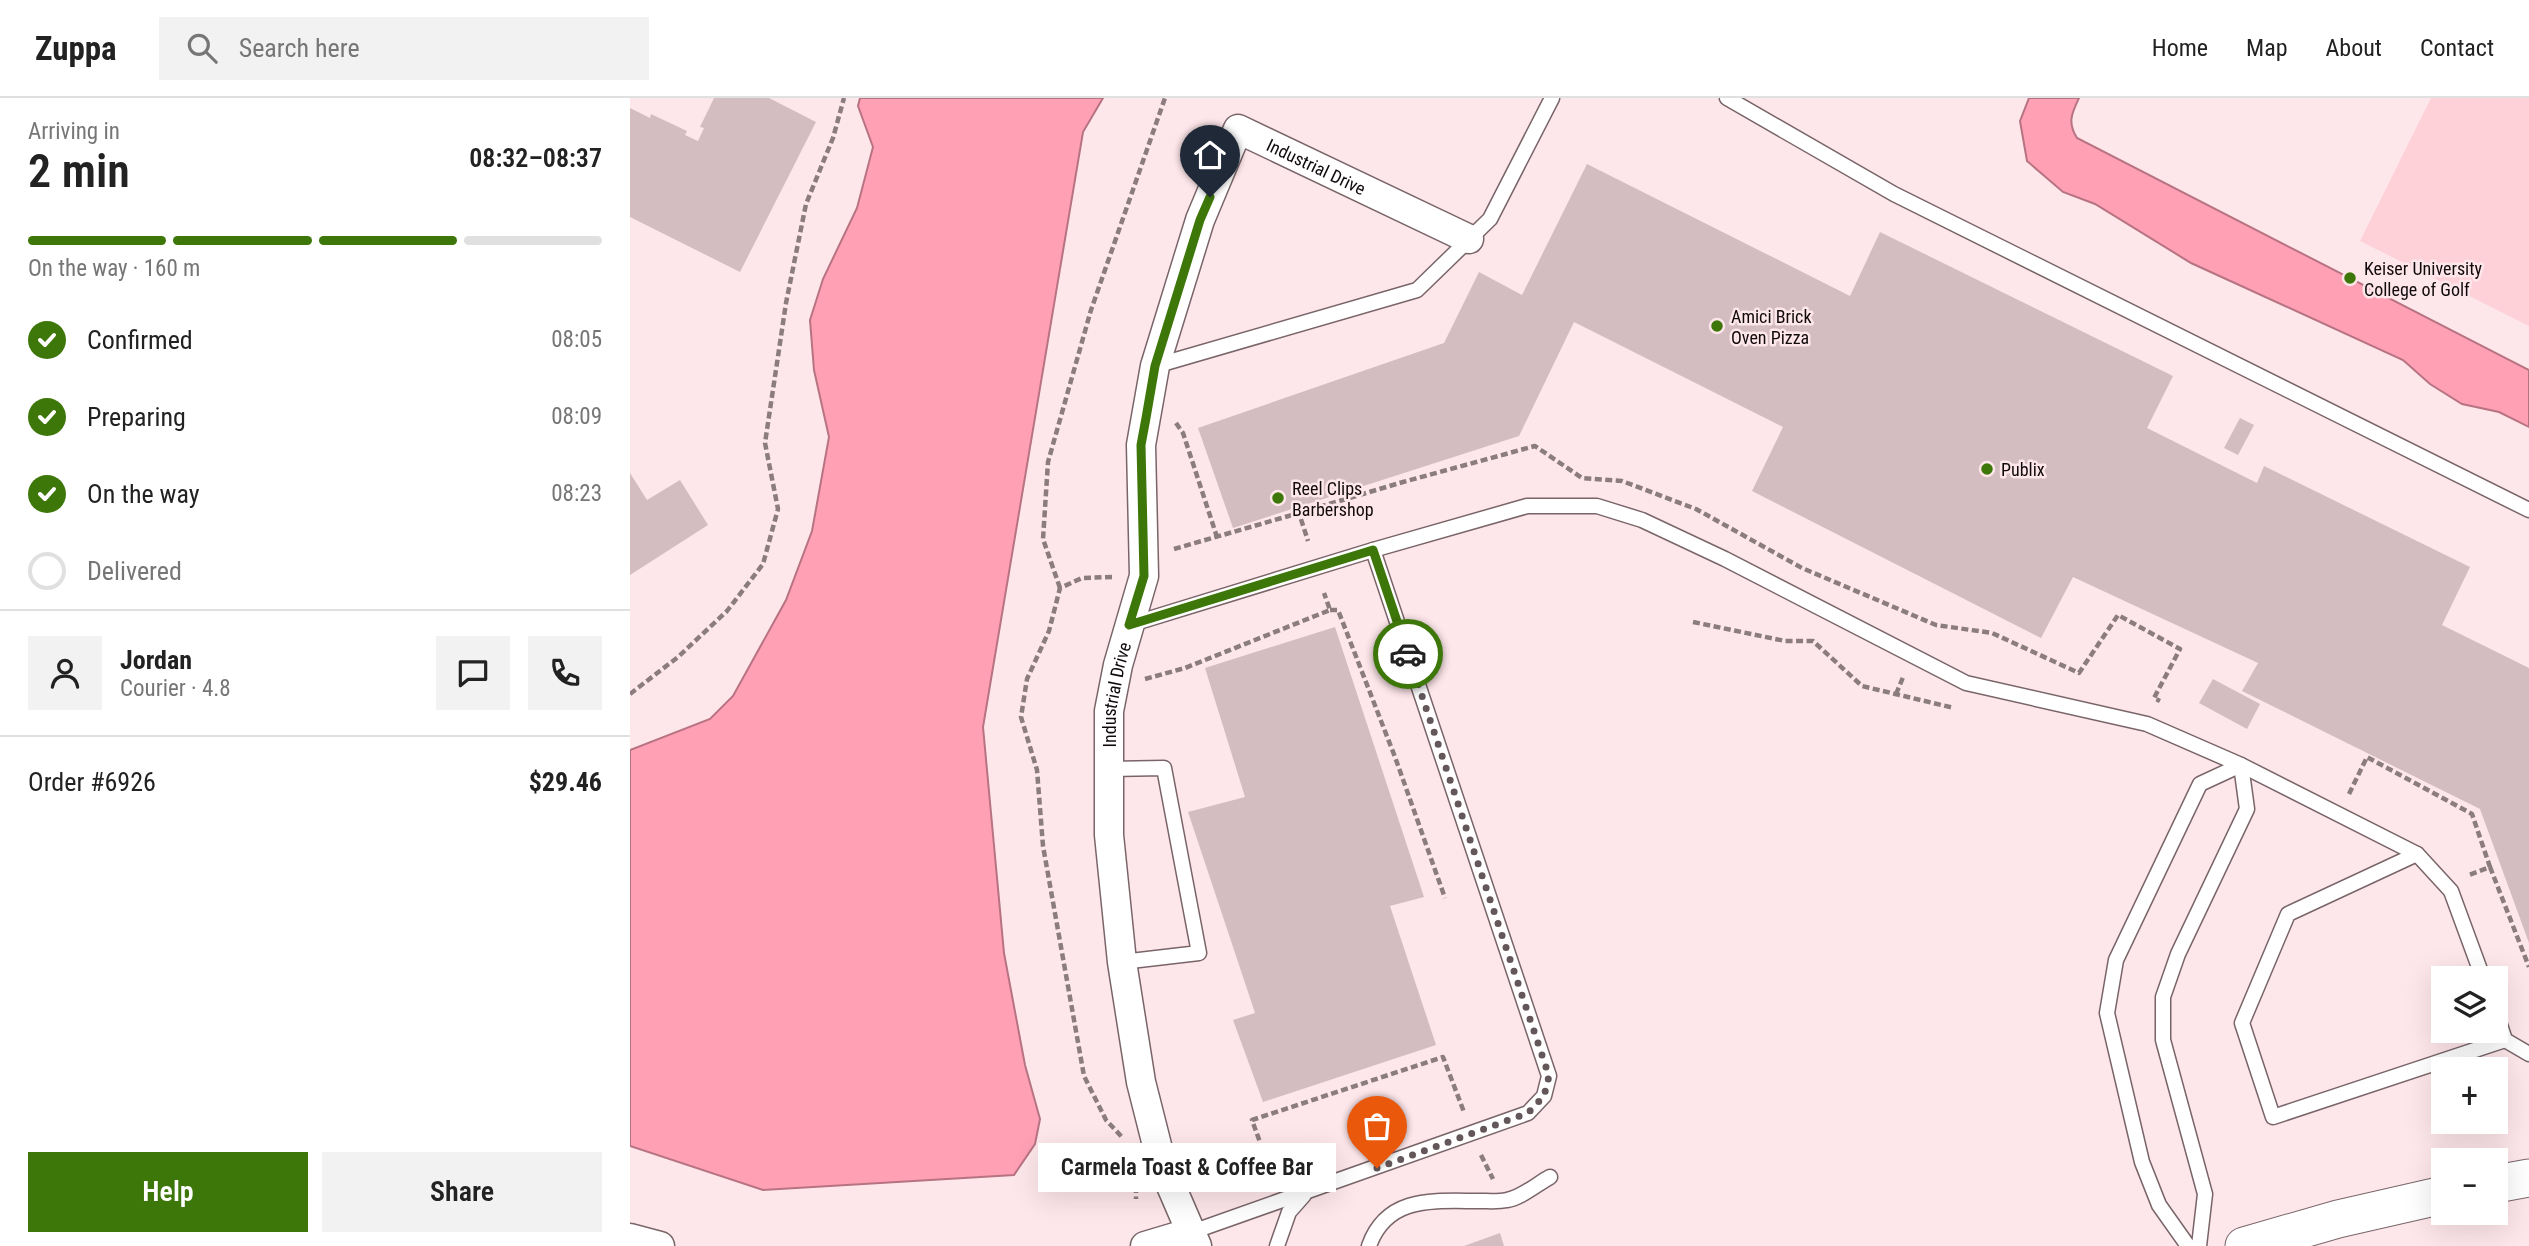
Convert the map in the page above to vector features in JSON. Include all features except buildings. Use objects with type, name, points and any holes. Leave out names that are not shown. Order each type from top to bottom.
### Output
[{"type":"street","name":"Industrial Drive","points":[[1198,1241],[1162,1165],[1144,1094],[1122,962],[1109,835],[1109,711],[1115,678],[1144,576],[1141,445],[1153,378],[1200,220],[1238,129],[1469,239]]},
{"type":"street","points":[[2508,1182],[2529,1178]]},
{"type":"street","points":[[2244,1246],[2338,1219],[2431,1198]]},
{"type":"street","points":[[1145,1246],[1198,1241]]},
{"type":"lane","points":[[1153,378],[1417,290],[1490,219],[1552,98]]},
{"type":"lane","points":[[1727,98],[1894,194],[2529,510]]},
{"type":"lane","points":[[1129,625],[1527,506],[1597,506],[1642,520],[1725,559],[1966,683],[2147,724],[2241,765],[2417,854],[2451,891],[2479,966]]},
{"type":"lane","points":[[1198,1241],[1305,1194],[1528,1113],[1544,1096],[1549,1076],[1373,550]]},
{"type":"lane","points":[[2188,1246],[2160,1205],[2142,1162],[2107,1013],[2116,960],[2200,784],[2241,765]]},
{"type":"lane","points":[[2199,1246],[2204,1194],[2163,1040],[2163,997],[2178,954],[2247,810],[2241,765]]},
{"type":"lane","points":[[1109,769],[1164,768],[1199,953],[1122,962]]},
{"type":"lane","points":[[2417,854],[2288,914],[2242,1023],[2273,1118],[2496,1043]]},
{"type":"lane","points":[[2508,1042],[2529,1054]]},
{"type":"lane","points":[[1369,1246],[1373,1235],[1387,1218],[1405,1206],[1427,1201],[1509,1200],[1550,1177]]},
{"type":"lane","points":[[1277,1246],[1289,1212],[1305,1194]]},
{"type":"path","points":[[630,694],[678,657],[727,611],[763,564],[778,509],[765,443],[786,303],[806,204],[833,138],[844,98]]},
{"type":"path","points":[[1125,1140],[1106,1121],[1084,1076],[1043,846],[1037,770],[1021,718],[1027,678],[1049,631],[1060,588],[1043,539],[1048,462],[1091,310],[1165,98]]},
{"type":"path","points":[[1153,378],[1183,433],[1217,537]]},
{"type":"path","points":[[1170,550],[1535,446],[1582,478],[1622,481],[1696,509],[1802,568],[1936,625],[1992,633],[2079,673],[2118,615],[2180,649],[2154,698],[2166,704]]},
{"type":"path","points":[[1299,513],[1308,541]]},
{"type":"path","points":[[1060,588],[1082,578],[1117,577]]},
{"type":"path","points":[[1324,593],[1330,610]]},
{"type":"path","points":[[1115,678],[1134,682],[1185,668],[1330,610],[1338,610],[1395,757],[1445,898]]},
{"type":"path","points":[[1693,622],[1785,641],[1813,641],[1862,686],[1954,708]]},
{"type":"path","points":[[1896,694],[1906,671]]},
{"type":"path","points":[[2347,798],[2367,757],[2472,814],[2529,967]]},
{"type":"path","points":[[2464,877],[2490,867]]},
{"type":"path","points":[[1270,1170],[1252,1120],[1443,1057],[1464,1112]]},
{"type":"path","points":[[1481,1155],[1498,1190]]},
{"type":"path","points":[[1136,1174],[1136,1199]]},
{"type":"shaded area","points":[[860,98],[1103,98],[1083,132],[983,727],[1004,953],[1025,1065],[1040,1119],[1035,1144],[1014,1175],[763,1190],[630,1146],[630,750],[710,719],[733,696],[786,600],[812,531],[829,437],[814,370],[810,320],[823,279],[857,208],[873,147],[858,106]]},
{"type":"shaded area","points":[[2029,98],[2079,98],[2071,122],[2077,138],[2529,370],[2529,427],[2499,412],[2462,404],[2430,384],[2403,360],[2191,263],[2095,204],[2063,192],[2027,161],[2020,121]]},
{"type":"shaded area","points":[[2431,98],[2529,98],[2529,326],[2360,241]]},
{"type":"way so far","points":[[1377,1168],[1528,1113],[1544,1096],[1549,1076],[1408,654]]},
{"type":"place","name":"Keiser University College of Golf","points":[[2350,278]]},
{"type":"place","name":"Amici Brick Oven Pizza","points":[[1717,326]]},
{"type":"place","name":"Publix","points":[[1987,469]]},
{"type":"place","name":"Reel Clips Barbershop","points":[[1278,498]]},
{"type":"place","name":"Carmela Toast & Coffee Bar","points":[[1377,1168]]},
{"type":"route","points":[[1210,197],[1200,220],[1155,366],[1141,445],[1144,576],[1129,625],[1373,550],[1408,654]]}]
